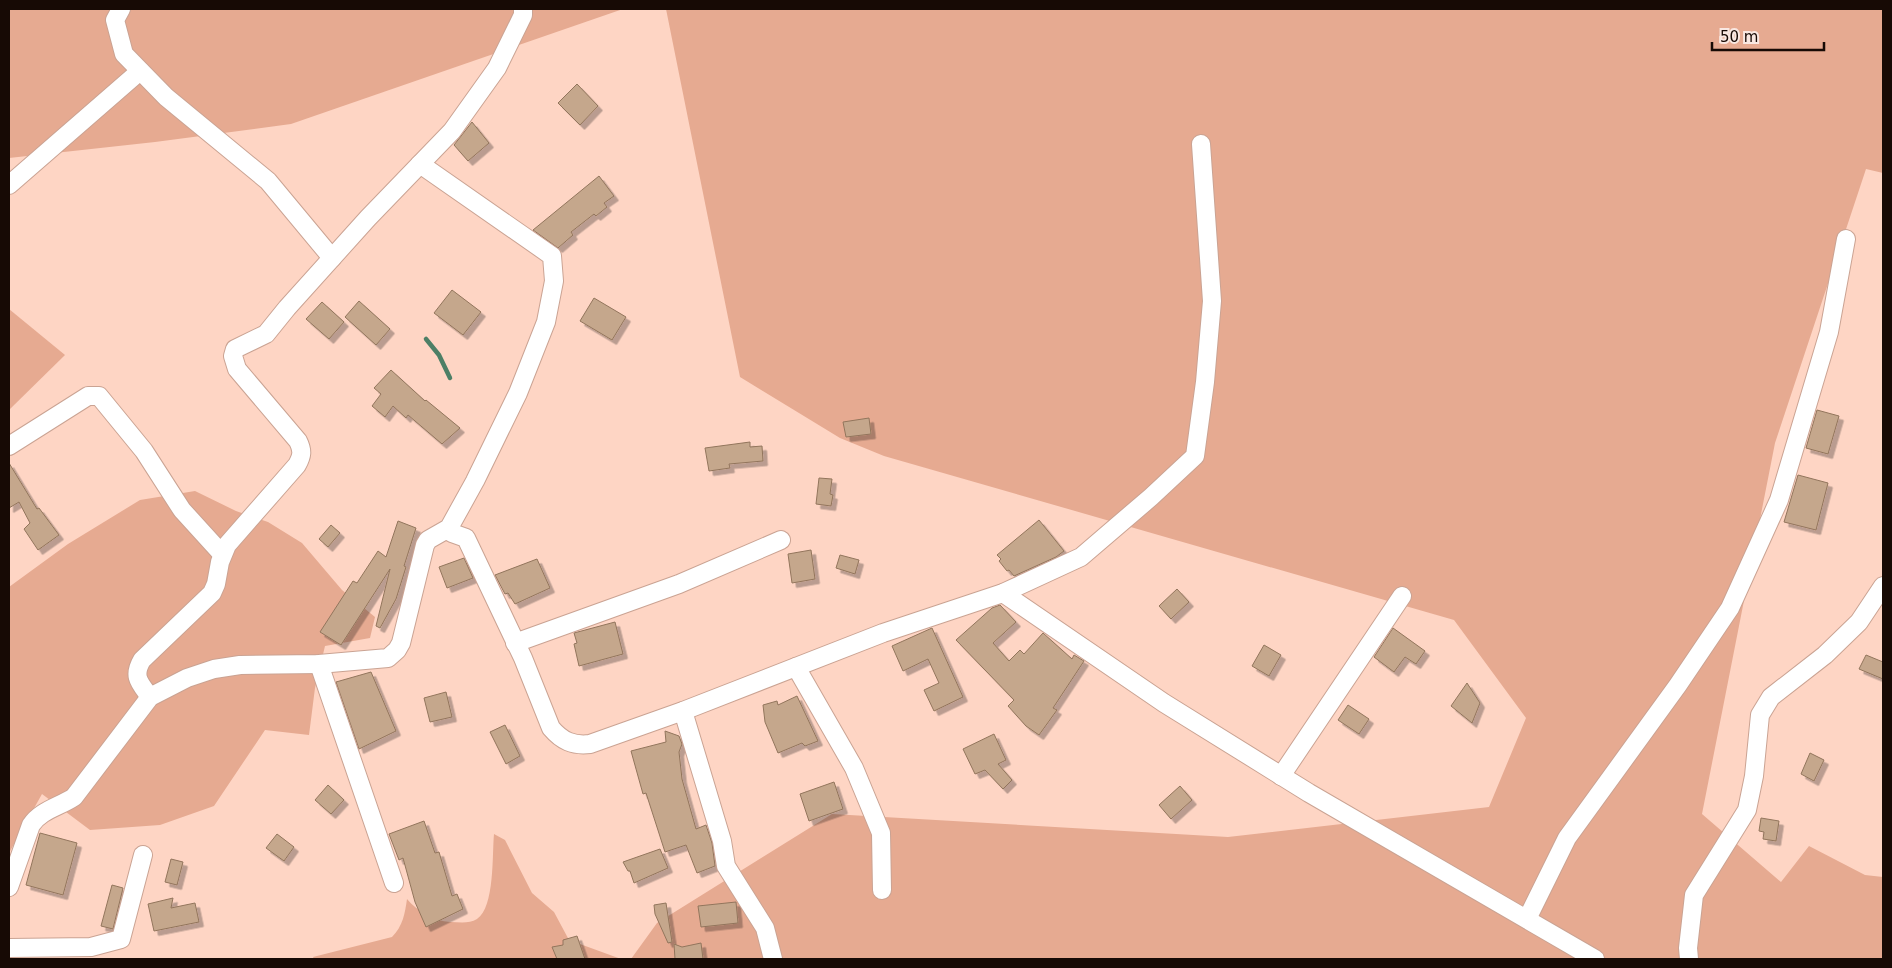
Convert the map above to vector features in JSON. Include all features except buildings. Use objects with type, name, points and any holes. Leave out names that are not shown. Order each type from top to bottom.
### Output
[{"type":"street","points":[[121,9],[115,20],[124,54],[166,97],[268,181],[332,258]]},
{"type":"street","points":[[150,697],[137,676],[142,660],[212,593],[222,554],[227,545],[297,465],[301,457],[301,448],[298,441],[237,369],[234,356],[235,349],[266,334],[332,258],[452,131],[497,68],[523,15],[524,9]]},
{"type":"street","points":[[9,185],[140,71]]},
{"type":"street","points":[[449,528],[452,534],[466,538],[515,643],[551,728],[559,738],[580,746],[683,711],[883,633],[1003,593],[1081,557],[1195,456],[1205,382],[1212,301],[1201,144]]},
{"type":"street","points":[[9,886],[31,825],[36,818],[41,813],[74,797],[150,697],[193,676],[214,669],[240,665],[319,664],[388,658],[397,650],[401,642],[425,544],[428,540],[449,528],[475,481],[518,393],[546,322],[554,282],[552,256],[420,164]]},
{"type":"street","points":[[1527,919],[1567,838],[1678,685],[1730,608],[1779,500],[1829,332],[1846,239]]},
{"type":"street","points":[[9,446],[88,396],[99,396],[144,451],[182,510],[222,554]]},
{"type":"street","points":[[515,643],[679,584],[781,540]]},
{"type":"street","points":[[1689,959],[1688,948],[1694,895],[1747,810],[1754,776],[1760,715],[1771,697],[1825,655],[1859,622],[1883,586]]},
{"type":"street","points":[[1003,593],[1164,703],[1281,776],[1595,959]]},
{"type":"street","points":[[1281,776],[1402,596]]},
{"type":"street","points":[[319,664],[394,884]]},
{"type":"street","points":[[796,667],[854,768],[881,833],[882,890]]},
{"type":"street","points":[[683,711],[722,841],[726,866],[765,928],[773,959]]},
{"type":"street","points":[[9,948],[91,947],[121,939],[143,855]]},
{"type":"shaded area","points":[[9,9],[623,9],[291,124],[155,142],[9,158]]},
{"type":"shaded area","points":[[666,9],[1883,9],[1883,173],[1866,169],[1775,443],[1702,814],[1781,882],[1809,846],[1865,875],[1883,877],[1883,959],[631,959],[657,923],[832,814],[1228,837],[1489,807],[1526,718],[1454,620],[884,456],[840,438],[740,377]]},
{"type":"shaded area","points":[[9,309],[65,355],[9,410]]},
{"type":"shaded area","points":[[195,491],[236,511],[268,522],[302,543],[342,590],[375,617],[370,638],[325,646],[315,688],[309,735],[265,730],[214,806],[160,825],[90,830],[42,794],[9,853],[9,587],[68,544],[140,500]]},
{"type":"shaded area","points":[[494,834],[505,840],[532,893],[554,912],[569,940],[621,959],[314,959],[313,957],[392,937],[401,924],[407,899],[421,911],[438,920],[471,922],[477,919],[483,913],[490,892]]},
{"type":"waterway","points":[[426,339],[439,355],[450,378]]}]
